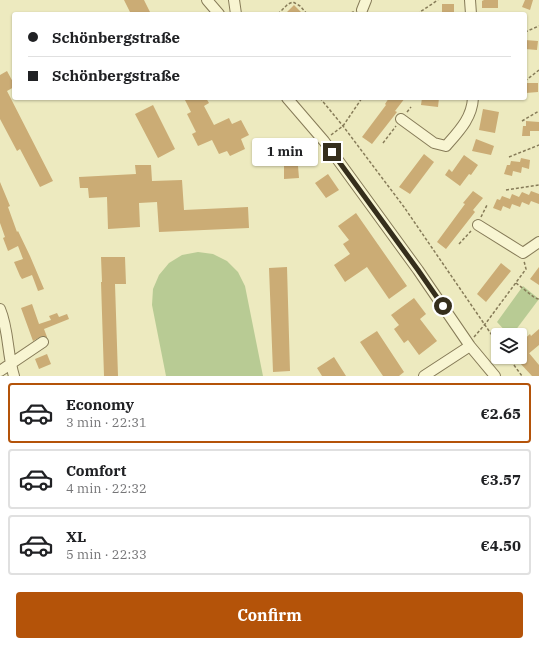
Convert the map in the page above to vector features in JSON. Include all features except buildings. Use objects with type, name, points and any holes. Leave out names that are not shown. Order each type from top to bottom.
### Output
[{"type":"street","points":[[207,0],[217,12]]},
{"type":"street","points":[[234,0],[236,12]]},
{"type":"street","points":[[470,0],[470,12]]},
{"type":"street","points":[[289,100],[324,141],[418,270],[469,344],[495,376]]},
{"type":"street","points":[[401,119],[434,143],[446,146],[468,119],[473,100]]},
{"type":"street","points":[[478,225],[523,253],[539,242]]},
{"type":"street","points":[[0,309],[6,327],[10,364],[14,376]]},
{"type":"street","points":[[0,370],[43,342]]},
{"type":"street","points":[[424,376],[469,344]]},
{"type":"path","points":[[420,12],[438,0]]},
{"type":"path","points":[[280,12],[288,4],[294,2],[305,12]]},
{"type":"path","points":[[527,31],[539,26]]},
{"type":"path","points":[[527,79],[539,70]]},
{"type":"path","points":[[322,100],[404,207],[491,334]]},
{"type":"path","points":[[324,141],[343,126],[361,100]]},
{"type":"path","points":[[522,121],[539,111]]},
{"type":"path","points":[[509,157],[539,145]]},
{"type":"path","points":[[506,190],[539,185]]},
{"type":"path","points":[[469,344],[526,269],[523,253]]},
{"type":"path","points":[[516,283],[535,298],[539,299]]},
{"type":"path","points":[[513,364],[522,376]]},
{"type":"green space","points":[[198,252],[213,254],[227,261],[238,272],[245,286],[263,376],[166,376],[152,305],[153,289],[159,275],[169,263],[182,255]]},
{"type":"green space","points":[[523,286],[539,299],[517,328],[503,328],[497,322]]},
{"type":"route","points":[[332,152],[443,306]]}]
